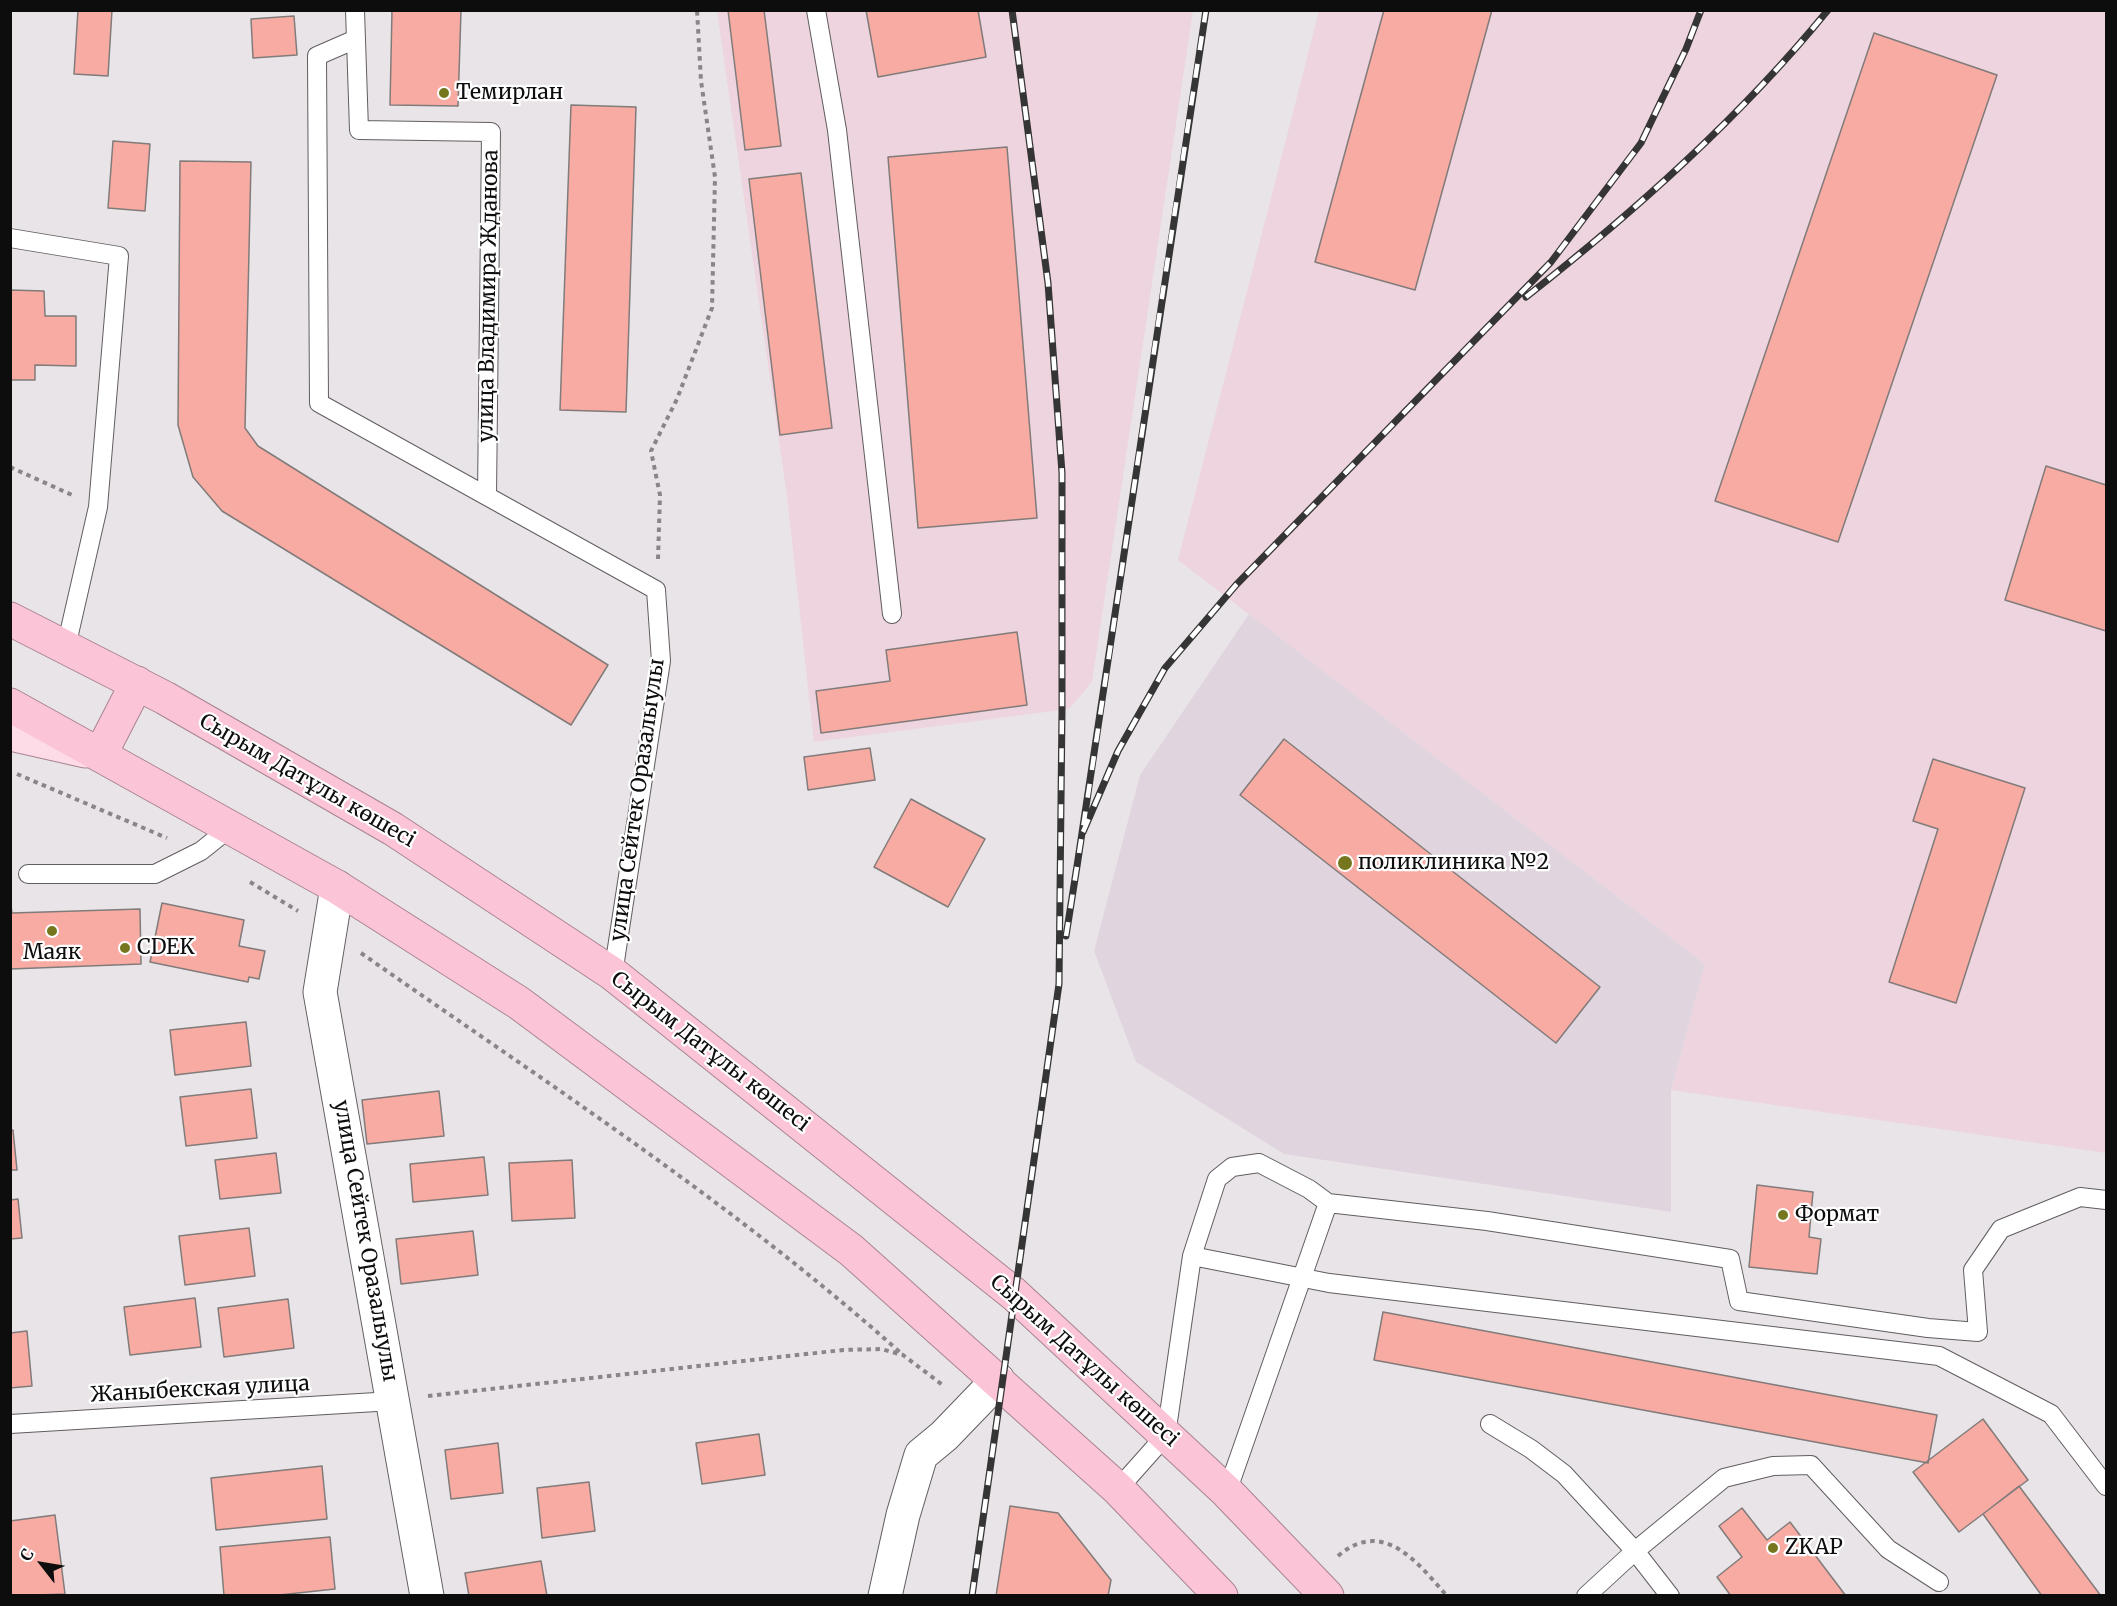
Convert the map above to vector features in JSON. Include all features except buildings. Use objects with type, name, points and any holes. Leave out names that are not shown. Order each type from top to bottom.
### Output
[{"type":"highway","name":"Сырым Датұлы көшесі","points":[[10,619],[137,683],[393,829],[613,974],[1014,1294],[1227,1492],[1319,1587]]},
{"type":"highway","points":[[100,755],[137,683]]},
{"type":"highway","points":[[10,705],[337,887],[519,1003],[852,1250],[1118,1489],[1221,1596]]},
{"type":"main road","points":[[10,734],[100,755]]},
{"type":"street","name":"улица Сейтек Оразалыулы","points":[[337,887],[320,992],[427,1596]]},
{"type":"street","points":[[885,1596],[903,1515],[921,1455],[944,1436],[998,1380]]},
{"type":"lane","name":"улица Владимира Жданова","points":[[355,10],[359,130],[491,132],[487,496]]},
{"type":"lane","points":[[816,10],[837,130],[892,614]]},
{"type":"lane","points":[[356,39],[317,56],[319,404],[656,590]]},
{"type":"lane","points":[[10,237],[118,256],[98,507],[66,648]]},
{"type":"lane","name":"улица Сейтек Оразалыулы","points":[[613,974],[661,661],[656,590]]},
{"type":"lane","points":[[28,874],[155,874],[201,852],[231,827]]},
{"type":"lane","points":[[1118,1489],[1166,1434],[1192,1256],[1217,1179],[1232,1167],[1259,1162],[1309,1189],[1328,1203],[1487,1221],[1730,1259],[1739,1301],[1928,1328],[1978,1332],[1973,1270],[2001,1229],[2080,1197],[2106,1200]]},
{"type":"lane","points":[[1227,1492],[1328,1203]]},
{"type":"lane","points":[[1192,1256],[1329,1283],[1939,1356],[2051,1414],[2106,1486]]},
{"type":"lane","name":"Жаныбекская улица","points":[[10,1424],[393,1401]]},
{"type":"lane","points":[[1490,1424],[1531,1449],[1564,1474],[1635,1551],[1670,1596]]},
{"type":"lane","points":[[1586,1596],[1635,1551],[1725,1478],[1773,1466],[1811,1465],[1888,1549],[1939,1582]]},
{"type":"path","points":[[656,590],[660,495],[651,451],[677,399],[712,308],[715,177],[701,81],[697,10]]},
{"type":"path","points":[[10,467],[98,507]]},
{"type":"path","points":[[330,931],[724,1208],[843,1301],[903,1355],[972,1407]]},
{"type":"path","points":[[393,1401],[843,1350],[880,1349],[903,1355]]},
{"type":"path","points":[[1319,1587],[1347,1548],[1372,1540],[1392,1544],[1421,1566],[1447,1596]]},
{"type":"shaded area","points":[[717,11],[1193,11],[1092,682],[1069,709],[814,742],[787,496]]},
{"type":"shaded area","points":[[1319,11],[2106,11],[2106,1153],[1671,1090],[1705,964],[1178,560]]},
{"type":"shaded area","name":"поликлиника №2","points":[[1249,614],[1705,964],[1671,1090],[1671,1212],[1284,1154],[1136,1062],[1094,951],[1140,775]]},
{"type":"railway","points":[[972,1596],[1059,984],[1062,473],[1048,283],[1012,10]]},
{"type":"railway","points":[[1066,936],[1206,10]]},
{"type":"railway","points":[[1083,832],[1118,751],[1165,668],[1236,585],[1551,262],[1641,143],[1686,49],[1701,10]]},
{"type":"railway","points":[[1526,297],[1646,197],[1722,126],[1794,50],[1828,10]]},
{"type":"place","name":"Темирлан","points":[[444,93]]},
{"type":"place","name":"поликлиника №2","points":[[1345,863]]},
{"type":"place","name":"Маяк","points":[[52,931]]},
{"type":"place","name":"CDEK","points":[[125,948]]},
{"type":"place","name":"Формат","points":[[1783,1215]]},
{"type":"place","name":"ZKAP","points":[[1773,1548]]}]
